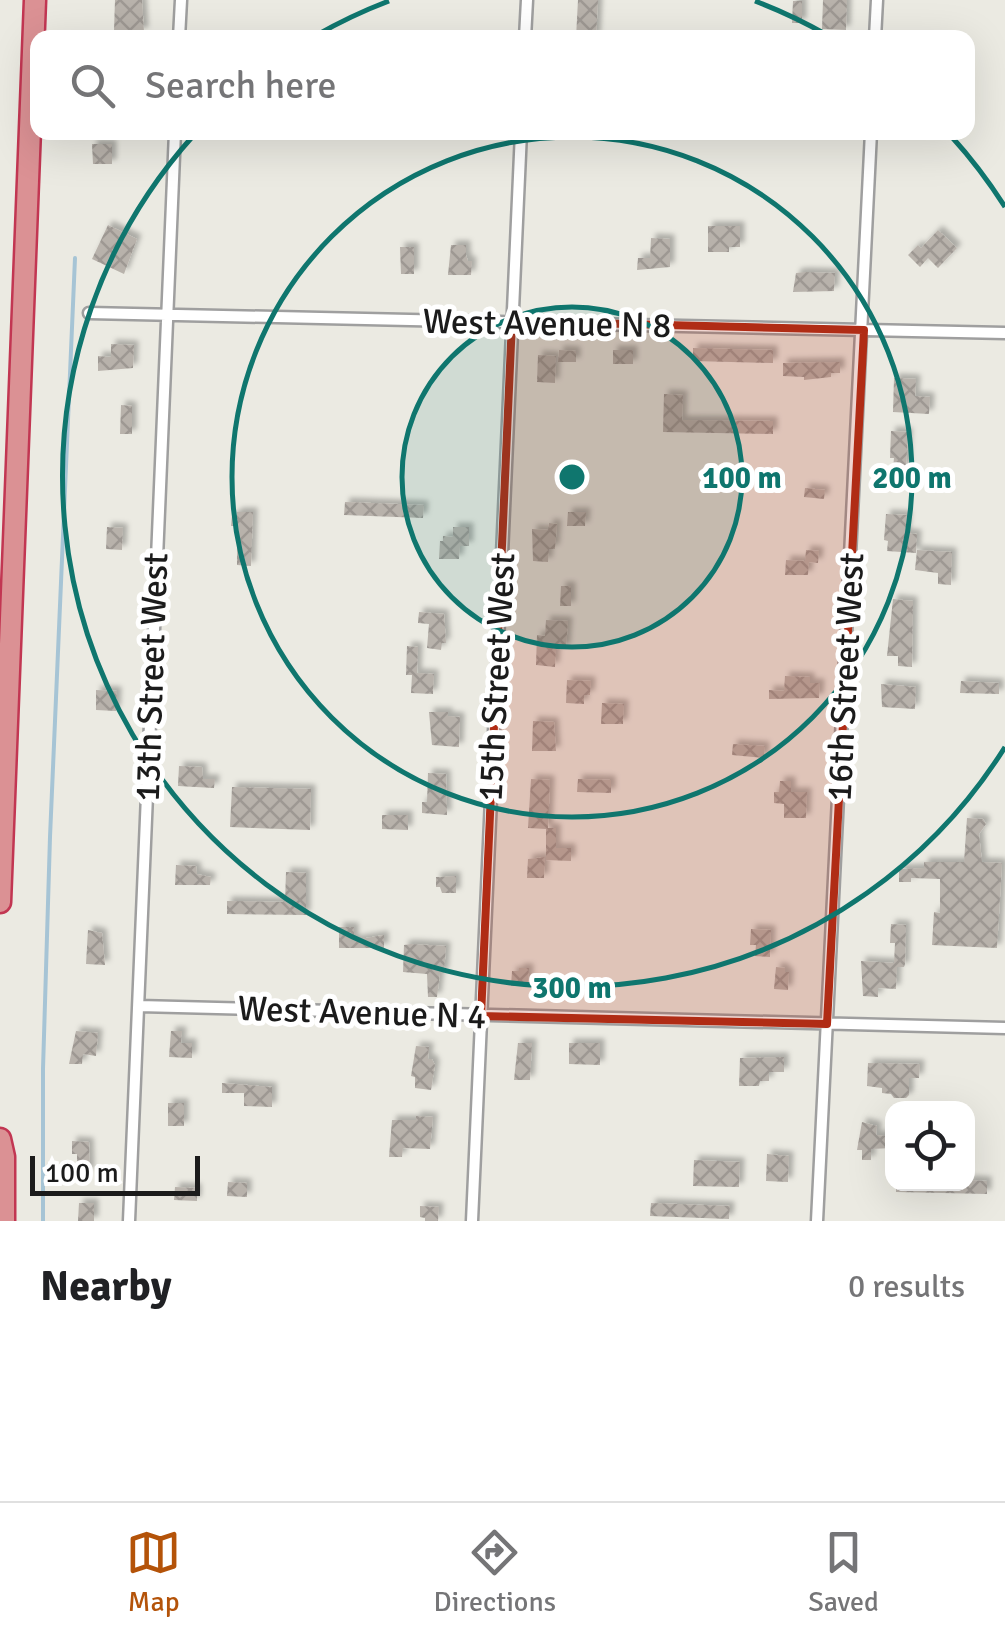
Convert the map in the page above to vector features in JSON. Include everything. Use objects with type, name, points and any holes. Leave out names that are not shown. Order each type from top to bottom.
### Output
[{"type":"highway","points":[[34,30],[35,0]]},
{"type":"highway","points":[[0,902],[30,129]]},
{"type":"highway","points":[[0,1139],[4,1157],[4,1221]]},
{"type":"street","points":[[180,30],[181,0]]},
{"type":"street","points":[[525,30],[527,0]]},
{"type":"street","points":[[875,30],[876,0]]},
{"type":"street","name":"13th Street West","points":[[130,1221],[175,140]]},
{"type":"street","name":"15th Street West","points":[[472,1221],[521,140]]},
{"type":"street","name":"16th Street West","points":[[817,1221],[872,140]]},
{"type":"street","name":"West Avenue N 8","points":[[89,314],[1005,333]]},
{"type":"street","name":"West Avenue N 4","points":[[138,1006],[1005,1028]]},
{"type":"highlighted area","points":[[512,321],[864,330],[827,1024],[481,1016]]},
{"type":"building","points":[[115,0],[142,0],[144,30],[114,30]]},
{"type":"building","points":[[578,0],[598,0],[596,30],[576,30]]},
{"type":"building","points":[[823,0],[847,0],[846,30],[822,29]]},
{"type":"building","points":[[793,1],[802,1],[802,23],[792,23]]},
{"type":"building","points":[[92,144],[112,144],[112,164],[93,164]]},
{"type":"building","points":[[108,225],[137,239],[124,274],[92,259]]},
{"type":"building","points":[[708,226],[740,226],[740,247],[729,247],[729,252],[708,252]]},
{"type":"building","points":[[938,230],[957,248],[938,268],[928,258],[920,267],[908,255]]},
{"type":"building","points":[[651,238],[670,239],[670,267],[637,270],[638,258],[650,258]]},
{"type":"building","points":[[451,245],[466,245],[468,261],[472,261],[471,275],[448,275]]},
{"type":"building","points":[[400,247],[414,247],[414,274],[401,274]]},
{"type":"building","points":[[796,273],[835,273],[834,291],[793,292]]},
{"type":"building","points":[[111,344],[134,345],[133,368],[98,371],[98,356],[111,357]]},
{"type":"building","points":[[693,348],[773,350],[773,363],[693,361]]},
{"type":"building","points":[[559,350],[576,351],[576,362],[558,362]]},
{"type":"building","points":[[613,350],[633,350],[633,364],[613,364]]},
{"type":"building","points":[[538,355],[556,356],[555,383],[537,382]]},
{"type":"building","points":[[840,362],[840,373],[831,373],[831,377],[804,380],[783,376],[783,363]]},
{"type":"building","points":[[894,378],[916,379],[915,396],[930,397],[929,414],[893,412]]},
{"type":"building","points":[[664,394],[683,395],[682,420],[773,421],[773,434],[663,432]]},
{"type":"building","points":[[121,405],[132,406],[132,434],[120,434]]},
{"type":"building","points":[[891,431],[908,432],[906,469],[893,468]]},
{"type":"building","points":[[805,488],[825,490],[824,499],[804,497]]},
{"type":"building","points":[[345,502],[424,505],[423,518],[344,515]]},
{"type":"building","points":[[253,512],[251,566],[237,565],[237,536],[235,526],[231,526],[232,515]]},
{"type":"building","points":[[568,512],[586,512],[585,526],[567,526]]},
{"type":"building","points":[[886,514],[907,515],[906,533],[917,534],[916,553],[887,551]]},
{"type":"building","points":[[549,523],[557,524],[555,549],[549,549],[548,562],[533,561],[532,529],[548,530]]},
{"type":"building","points":[[107,527],[123,528],[122,550],[106,549]]},
{"type":"building","points":[[453,527],[469,527],[469,546],[460,546],[459,559],[439,559],[440,541],[443,536],[453,537]]},
{"type":"building","points":[[806,550],[819,551],[818,563],[809,562],[808,575],[785,575],[786,560],[805,561]]},
{"type":"building","points":[[917,550],[952,552],[951,585],[938,584],[938,573],[915,570]]},
{"type":"building","points":[[561,586],[571,586],[571,606],[560,606]]},
{"type":"building","points":[[893,599],[913,601],[912,667],[898,666],[898,656],[887,656]]},
{"type":"building","points":[[419,612],[444,614],[446,643],[442,643],[441,650],[427,648],[429,624],[418,623]]},
{"type":"building","points":[[546,620],[568,621],[566,648],[556,650],[555,667],[536,665],[537,635],[545,636]]},
{"type":"building","points":[[407,646],[418,647],[417,673],[434,674],[433,694],[411,693],[412,675],[406,675]]},
{"type":"building","points":[[785,676],[810,677],[810,683],[820,683],[819,698],[769,699],[769,690],[784,691]]},
{"type":"building","points":[[567,680],[591,681],[590,695],[584,695],[584,704],[566,703]]},
{"type":"building","points":[[961,681],[999,683],[999,694],[960,693]]},
{"type":"building","points":[[881,684],[916,687],[915,709],[882,707]]},
{"type":"building","points":[[96,690],[117,691],[116,711],[96,710]]},
{"type":"building","points":[[602,703],[624,704],[623,724],[601,724]]},
{"type":"building","points":[[429,712],[448,712],[448,716],[460,717],[459,747],[432,745]]},
{"type":"building","points":[[533,721],[554,722],[556,751],[532,751]]},
{"type":"building","points":[[733,744],[765,746],[764,758],[732,755]]},
{"type":"building","points":[[179,766],[202,767],[203,779],[215,779],[214,788],[178,786]]},
{"type":"building","points":[[428,773],[446,774],[447,815],[422,813],[422,802],[427,802]]},
{"type":"building","points":[[531,779],[550,780],[548,828],[556,828],[556,848],[571,848],[571,861],[546,860],[546,829],[528,828]]},
{"type":"building","points":[[578,779],[611,780],[611,793],[577,792]]},
{"type":"building","points":[[780,781],[791,781],[791,792],[807,792],[806,818],[784,818],[784,804],[774,803]]},
{"type":"building","points":[[232,787],[311,789],[310,830],[230,827]]},
{"type":"building","points":[[382,815],[408,815],[408,830],[382,829]]},
{"type":"building","points":[[967,818],[983,819],[986,824],[979,834],[982,862],[1002,863],[997,948],[932,945],[934,912],[940,913],[940,879],[911,878],[911,882],[899,882],[899,869],[924,868],[924,862],[964,862]]},
{"type":"building","points":[[545,857],[544,878],[527,878],[528,859]]},
{"type":"building","points":[[176,865],[196,866],[197,874],[211,877],[210,885],[175,885]]},
{"type":"building","points":[[286,872],[306,873],[306,915],[227,914],[227,901],[285,902]]},
{"type":"building","points":[[456,876],[456,893],[442,893],[436,887],[436,877]]},
{"type":"building","points":[[891,924],[906,925],[905,964],[897,967],[896,989],[878,988],[878,997],[863,996],[861,961],[894,963]]},
{"type":"building","points":[[339,927],[354,927],[354,940],[384,935],[384,948],[339,948]]},
{"type":"building","points":[[751,929],[771,930],[770,957],[755,956],[756,945],[750,945]]},
{"type":"building","points":[[88,930],[102,933],[105,965],[86,964]]},
{"type":"building","points":[[404,945],[446,946],[437,997],[428,997],[427,974],[403,972]]},
{"type":"building","points":[[776,967],[789,972],[788,990],[774,989]]},
{"type":"building","points":[[529,968],[528,986],[511,986],[512,971]]},
{"type":"building","points":[[76,1031],[98,1033],[96,1056],[83,1054],[82,1064],[69,1064]]},
{"type":"building","points":[[171,1031],[182,1031],[181,1043],[192,1043],[192,1058],[169,1057]]},
{"type":"building","points":[[518,1043],[532,1043],[530,1080],[514,1080]]},
{"type":"building","points":[[569,1043],[600,1043],[600,1065],[569,1064]]},
{"type":"building","points":[[416,1046],[429,1047],[428,1059],[435,1065],[431,1090],[415,1088],[415,1077],[411,1076]]},
{"type":"building","points":[[784,1057],[784,1072],[769,1072],[769,1081],[760,1081],[759,1086],[739,1086],[740,1058]]},
{"type":"building","points":[[868,1063],[920,1064],[919,1078],[909,1078],[906,1098],[894,1098],[882,1093],[882,1088],[867,1086]]},
{"type":"building","points":[[222,1083],[272,1087],[272,1107],[244,1106],[244,1093],[222,1093]]},
{"type":"building","points":[[168,1103],[184,1103],[184,1126],[168,1126]]},
{"type":"building","points":[[416,1116],[433,1117],[430,1149],[403,1148],[402,1157],[389,1157],[392,1120],[416,1120]]},
{"type":"building","points":[[862,1122],[877,1126],[876,1135],[885,1136],[885,1148],[871,1149],[871,1160],[862,1160],[862,1150],[857,1150]]},
{"type":"building","points":[[72,1141],[89,1142],[90,1173],[77,1173]]},
{"type":"building","points":[[767,1154],[789,1156],[788,1182],[766,1181]]},
{"type":"building","points":[[694,1160],[740,1162],[739,1187],[693,1186]]},
{"type":"building","points":[[975,1180],[987,1181],[987,1194],[896,1192],[975,1191]]},
{"type":"building","points":[[228,1182],[247,1183],[247,1197],[227,1196]]},
{"type":"building","points":[[175,1187],[197,1188],[197,1201],[174,1200]]},
{"type":"building","points":[[79,1203],[94,1203],[94,1221],[78,1221]]},
{"type":"building","points":[[651,1203],[730,1206],[729,1219],[650,1216]]},
{"type":"building","points":[[420,1206],[439,1207],[438,1221],[420,1217]]},
{"type":"waterway","points":[[43,1221],[50,837],[75,258]]}]
